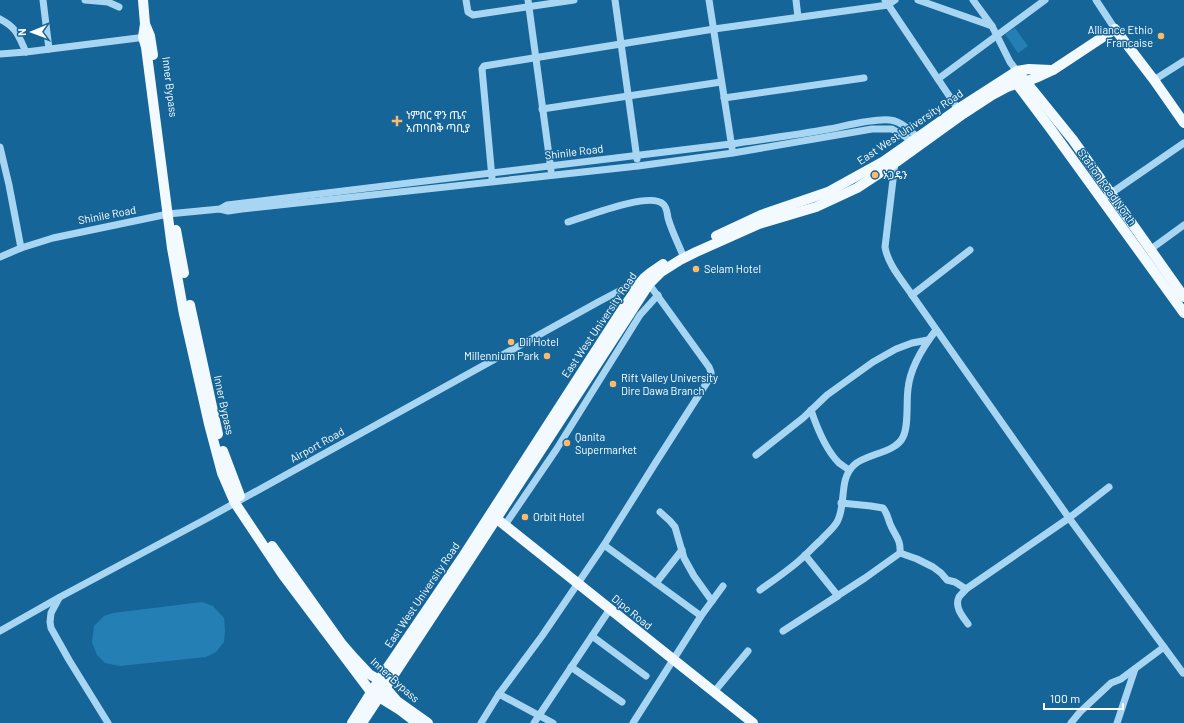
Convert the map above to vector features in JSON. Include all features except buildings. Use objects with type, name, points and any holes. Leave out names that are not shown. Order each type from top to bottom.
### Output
[{"type":"main road","name":"Inner Bypass","points":[[143,0],[146,37],[170,214],[184,296],[221,447],[238,501],[283,575],[375,695],[400,710],[417,723]]},
{"type":"main road","name":"East West University Road","points":[[960,111],[992,95],[1053,70],[1115,29]]},
{"type":"main road","points":[[1115,29],[1154,80],[1184,123]]},
{"type":"main road","points":[[1014,72],[1029,69],[1053,70]]},
{"type":"main road","name":"East West University Road","points":[[352,723],[375,695],[386,688],[624,307],[647,281],[650,273],[750,220],[828,192],[839,191],[884,161],[894,159],[1014,72]]},
{"type":"main road","name":"Station Road North","points":[[1014,72],[1021,83],[1073,140],[1106,197],[1184,313]]},
{"type":"main road","name":"Station Road North","points":[[1106,197],[1151,249],[1184,297]]},
{"type":"main road","name":"Inner Bypass","points":[[238,501],[252,518],[341,642],[369,674],[379,680],[397,701],[428,723]]},
{"type":"main road","name":"East West University Road","points":[[362,723],[375,695],[379,680],[464,555],[494,516]]},
{"type":"main road","name":"Dipo Road","points":[[494,516],[753,723]]},
{"type":"street","points":[[43,0],[49,49]]},
{"type":"street","points":[[85,0],[108,2],[119,7]]},
{"type":"street","points":[[466,0],[468,12],[473,15],[528,4],[574,0]]},
{"type":"street","points":[[615,0],[638,166]]},
{"type":"street","points":[[709,0],[733,153]]},
{"type":"street","points":[[796,0],[798,17]]},
{"type":"street","points":[[492,182],[482,68],[486,66],[886,3],[895,0]]},
{"type":"street","points":[[918,0],[992,26]]},
{"type":"street","points":[[973,0],[992,26],[1014,72]]},
{"type":"street","points":[[938,79],[1045,0]]},
{"type":"street","points":[[1096,0],[1115,29]]},
{"type":"street","points":[[886,3],[960,111]]},
{"type":"street","points":[[528,4],[552,176]]},
{"type":"street","points":[[0,19],[10,24],[17,32],[26,52]]},
{"type":"street","points":[[0,54],[146,37]]},
{"type":"street","points":[[1154,80],[1184,61]]},
{"type":"street","points":[[724,98],[864,78]]},
{"type":"street","points":[[542,109],[721,82]]},
{"type":"street","name":"Shinile Road","points":[[220,209],[227,205],[233,204],[731,144],[795,135],[868,122],[890,120],[903,126],[917,143]]},
{"type":"street","name":"Shinile Road","points":[[0,257],[21,248],[53,238],[170,214],[220,209],[228,211],[242,210],[638,166],[733,153],[872,129],[892,129],[917,143]]},
{"type":"street","points":[[1106,197],[1184,143]]},
{"type":"street","points":[[0,147],[21,248]]},
{"type":"street","points":[[894,159],[885,247],[890,261],[936,330],[1069,518],[1183,673]]},
{"type":"street","points":[[568,222],[624,204],[640,201],[659,201],[663,203],[666,208],[670,224],[683,255]]},
{"type":"street","points":[[1151,249],[1184,225]]},
{"type":"street","points":[[912,295],[970,250]]},
{"type":"street","points":[[480,723],[604,545],[711,376],[710,367],[647,281]]},
{"type":"street","name":"Airport Road","points":[[0,631],[600,301],[647,281]]},
{"type":"street","points":[[506,525],[556,450],[640,315],[658,295]]},
{"type":"street","points":[[760,590],[805,555],[833,528],[838,521],[845,479],[849,470],[859,461],[887,450],[900,442],[903,438],[907,413],[909,382],[919,354],[936,330]]},
{"type":"street","points":[[756,455],[827,395],[873,362],[896,349],[912,343],[928,340]]},
{"type":"street","points":[[811,410],[818,431],[839,462],[849,470]]},
{"type":"street","points":[[968,624],[962,616],[958,605],[959,597],[966,589],[1069,518],[1109,487]]},
{"type":"street","points":[[841,503],[883,508],[889,517],[891,526],[898,536],[900,553]]},
{"type":"street","points":[[660,512],[675,527],[684,558],[694,576],[712,601]]},
{"type":"street","points":[[604,545],[701,616]]},
{"type":"street","points":[[656,583],[682,550]]},
{"type":"street","points":[[900,553],[933,567],[941,573],[946,580],[955,582],[966,589]]},
{"type":"street","points":[[838,596],[798,620],[783,631],[813,611],[838,596],[865,578],[900,553]]},
{"type":"street","points":[[805,555],[838,596]]},
{"type":"street","points":[[633,723],[701,616],[722,586]]},
{"type":"street","points":[[60,597],[51,613],[51,628],[108,723]]},
{"type":"street","points":[[534,723],[610,609]]},
{"type":"street","points":[[592,636],[646,676]]},
{"type":"street","points":[[1071,723],[1080,712],[1111,683],[1121,679],[1164,647]]},
{"type":"street","points":[[714,692],[748,651]]},
{"type":"street","points":[[571,667],[622,702]]},
{"type":"street","points":[[1117,723],[1135,669]]},
{"type":"street","points":[[499,694],[553,723]]},
{"type":"shaded area","points":[[1015,28],[1028,46],[1018,53],[1005,34]]},
{"type":"shaded area","points":[[202,602],[213,606],[224,618],[224,642],[216,652],[206,657],[120,666],[105,663],[97,655],[92,642],[94,626],[104,616],[113,613]]},
{"type":"place","name":"Alliance Ethio Francaise","points":[[1161,36]]},
{"type":"place","name":"ነምበር ዋን ጤና አጠባበቅ ጣቢያ","points":[[397,121]]},
{"type":"place","name":"ኦጋዴን","points":[[875,175]]},
{"type":"place","name":"Selam Hotel","points":[[696,269]]},
{"type":"place","name":"Dil Hotel","points":[[511,342]]},
{"type":"place","name":"Millennium Park","points":[[547,356]]},
{"type":"place","name":"Rift Valley University Dire Dawa Branch","points":[[613,384]]},
{"type":"place","name":"Qanita Supermarket","points":[[567,443]]},
{"type":"place","name":"Orbit Hotel","points":[[525,517]]}]
